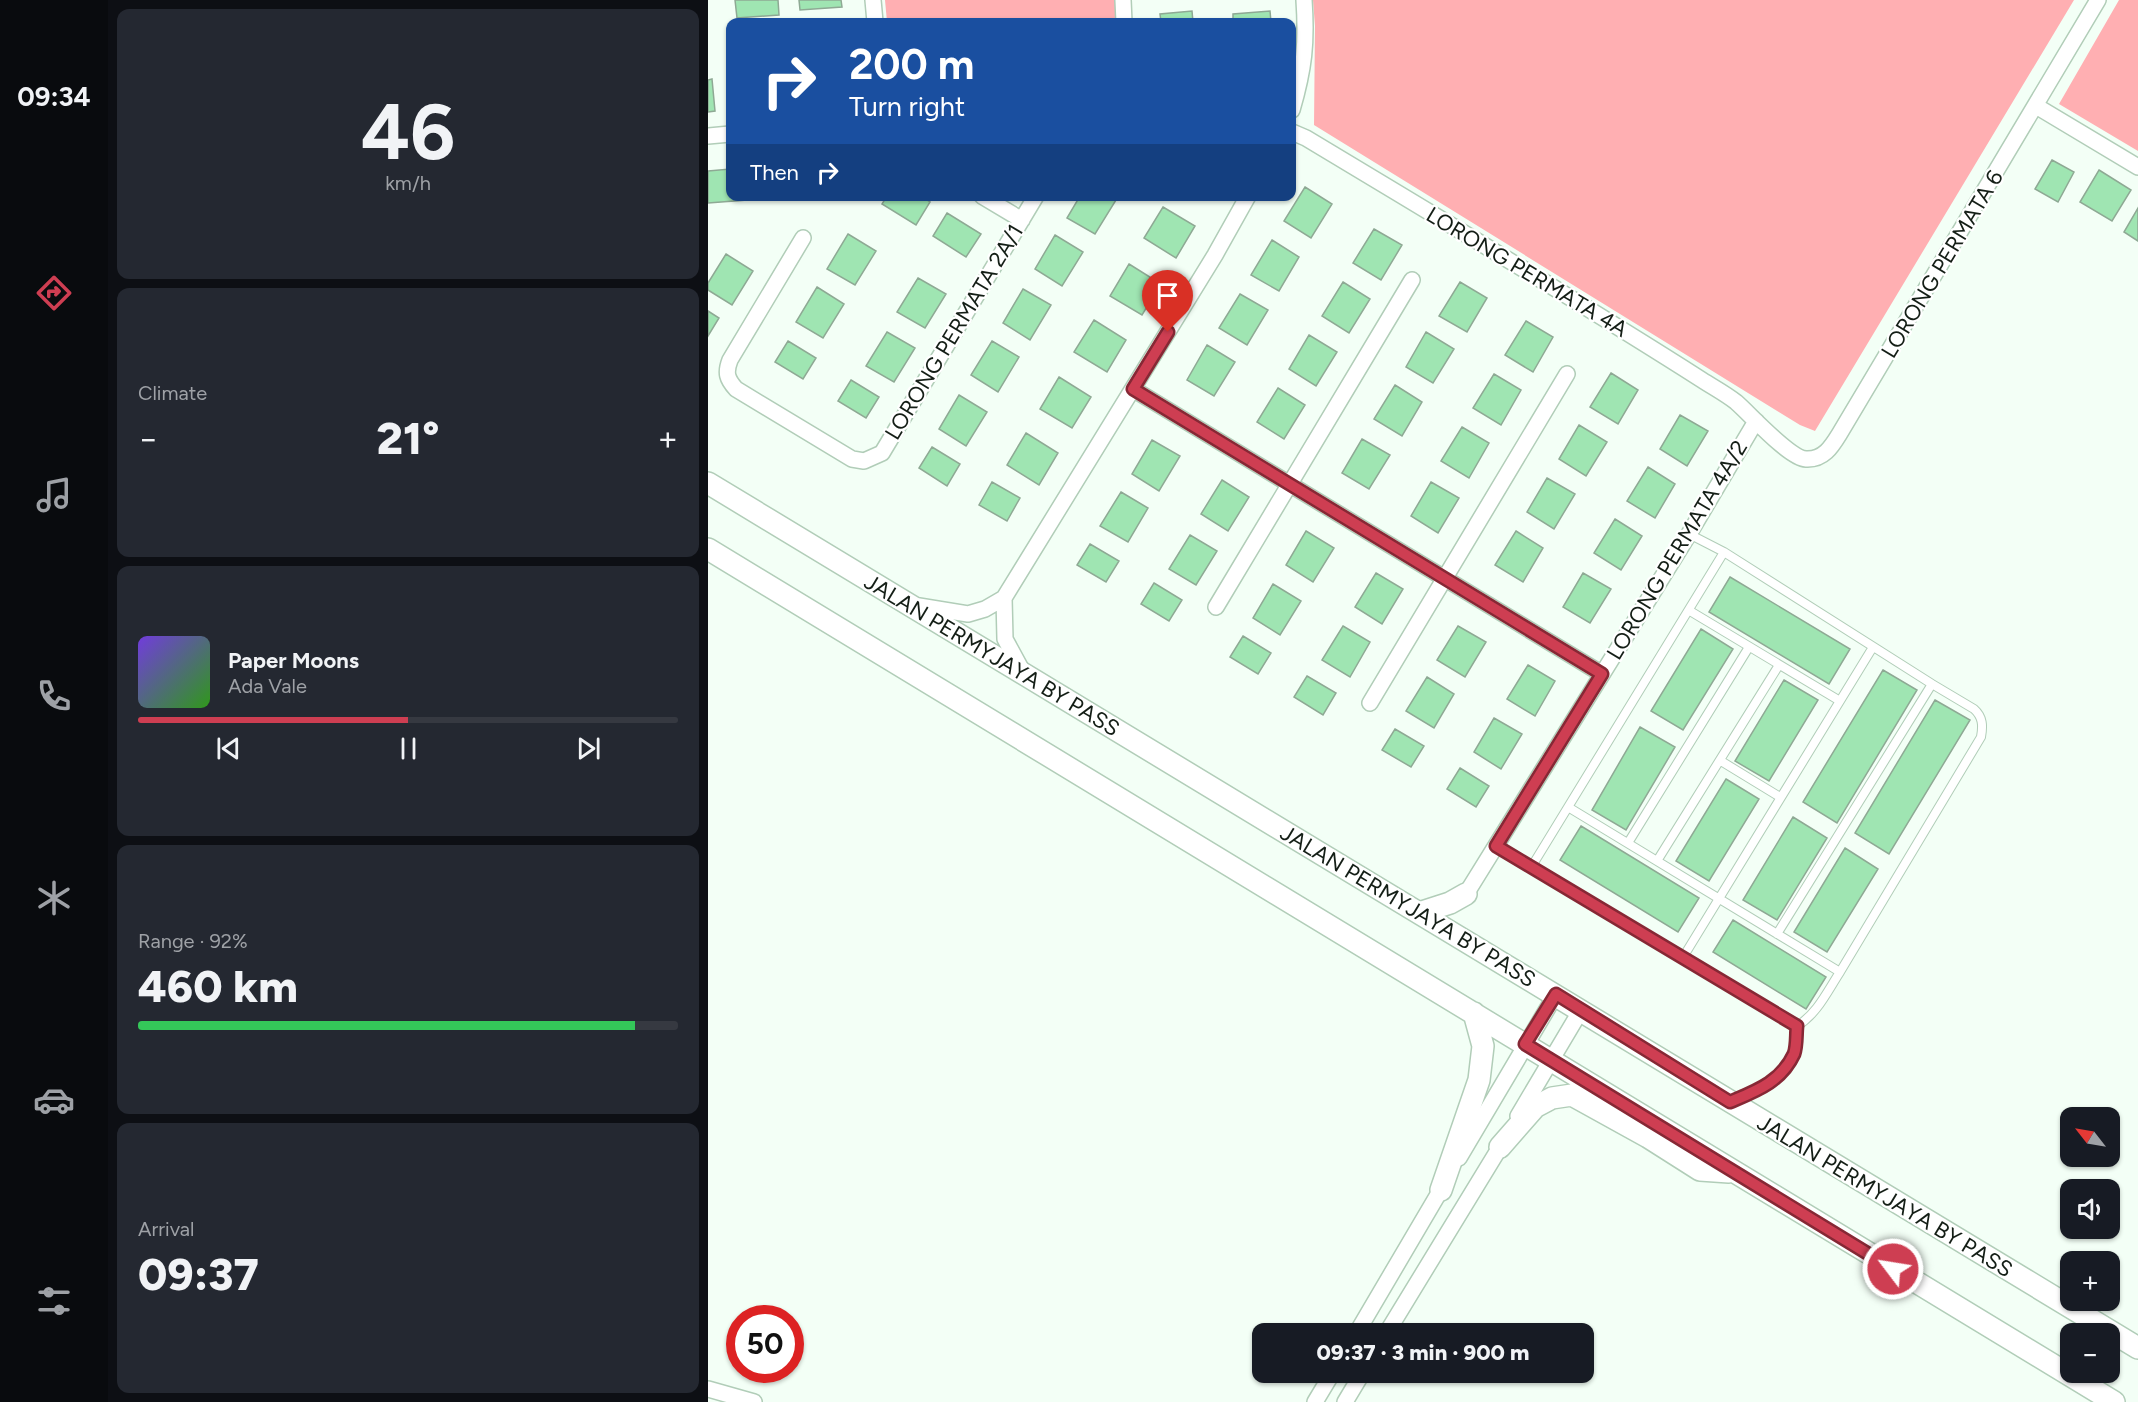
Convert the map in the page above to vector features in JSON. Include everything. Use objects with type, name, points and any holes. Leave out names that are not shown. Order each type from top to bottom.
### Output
[{"type":"main road","name":"JALAN PERMYJAYA BY PASS","points":[[708,483],[2138,1348]]},
{"type":"main road","points":[[708,549],[2114,1402]]},
{"type":"main road","points":[[1419,913],[1450,903],[1466,894]]},
{"type":"main road","points":[[1441,1190],[1479,1080],[1483,1046],[1474,1013]]},
{"type":"main road","points":[[1500,1148],[1535,1107],[1552,1098],[1572,1095],[1648,1137],[1700,1170],[1732,1172]]},
{"type":"street","points":[[873,0],[875,18]]},
{"type":"street","points":[[1123,0],[1124,18]]},
{"type":"street","points":[[1296,96],[1301,78],[1306,37],[1304,0]]},
{"type":"street","name":"LORONG PERMATA 6","points":[[1756,421],[1797,456],[1806,459],[1821,457],[1827,452],[2098,0]]},
{"type":"street","points":[[2036,106],[2138,167]]},
{"type":"street","name":"LORONG PERMATA 4A","points":[[1296,134],[1416,204],[1665,357],[1734,401],[1756,421]]},
{"type":"street","points":[[708,136],[726,135]]},
{"type":"street","points":[[990,201],[1022,220]]},
{"type":"street","name":"LORONG PERMATA 2A/1","points":[[803,238],[730,360],[726,370],[729,381],[736,389],[852,459],[864,460],[882,453],[1033,201]]},
{"type":"street","points":[[910,605],[968,614],[985,609],[1005,598],[1245,201]]},
{"type":"street","points":[[1216,607],[1412,280]]},
{"type":"street","points":[[1370,703],[1567,374]]},
{"type":"street","points":[[1133,389],[1290,482],[1602,674]]},
{"type":"street","name":"LORONG PERMATA 4A/2","points":[[1466,894],[1689,534],[1756,421]]},
{"type":"street","points":[[1005,598],[1005,639],[1024,674]]},
{"type":"street","points":[[1362,1323],[1556,994]]},
{"type":"street","points":[[1393,1323],[1581,1010]]},
{"type":"street","points":[[1315,1402],[1326,1383]]},
{"type":"street","points":[[1345,1402],[1356,1383]]},
{"type":"street","points":[[708,1389],[754,1402]]},
{"type":"lane","points":[[1689,534],[1724,552],[1979,713],[1983,724],[1981,737],[1840,972],[1816,1010],[1797,1026]]},
{"type":"lane","points":[[1532,866],[1724,552]]},
{"type":"lane","points":[[1689,611],[1840,701]]},
{"type":"lane","points":[[1628,843],[1749,647]]},
{"type":"lane","points":[[1682,958],[1874,647]]},
{"type":"lane","points":[[1657,861],[1779,665]]},
{"type":"lane","points":[[1778,934],[1932,684]]},
{"type":"lane","points":[[1721,761],[1780,797]]},
{"type":"lane","points":[[1568,807],[1840,972]]},
{"type":"lane","points":[[1496,846],[1797,1026]]},
{"type":"lane","points":[[1730,1102],[1763,1089],[1780,1075],[1795,1053],[1797,1026]]},
{"type":"shaded area","points":[[885,0],[1116,0],[1117,18],[887,18]]},
{"type":"shaded area","points":[[1313,0],[2074,0],[1815,431],[1800,425],[1314,125]]},
{"type":"shaded area","points":[[2119,0],[2138,0],[2138,151],[2059,104]]},
{"type":"building","points":[[735,0],[778,0],[779,15],[737,18]]},
{"type":"building","points":[[799,0],[841,0],[842,7],[800,10]]},
{"type":"building","points":[[1192,11],[1193,18],[1160,18],[1160,14]]},
{"type":"building","points":[[1270,11],[1271,18],[1233,18],[1233,14]]},
{"type":"building","points":[[712,79],[715,111],[708,112],[708,80]]},
{"type":"building","points":[[2052,160],[2074,172],[2058,202],[2035,189]]},
{"type":"building","points":[[726,169],[726,201],[734,201],[708,203],[708,171]]},
{"type":"building","points":[[2099,170],[2131,190],[2112,221],[2080,202]]},
{"type":"building","points":[[1305,187],[1332,204],[1311,238],[1284,221]]},
{"type":"building","points":[[884,201],[930,202],[916,225],[882,204]]},
{"type":"building","points":[[1077,201],[1115,201],[1095,234],[1067,218]]},
{"type":"building","points":[[1163,207],[1195,226],[1176,258],[1144,238]]},
{"type":"building","points":[[2138,208],[2138,241],[2124,232]]},
{"type":"building","points":[[947,213],[981,234],[966,257],[933,236]]},
{"type":"building","points":[[1374,229],[1402,245],[1381,280],[1353,263]]},
{"type":"building","points":[[848,234],[876,251],[855,285],[827,269]]},
{"type":"building","points":[[1055,235],[1083,252],[1062,286],[1035,269]]},
{"type":"building","points":[[1272,240],[1299,257],[1279,291],[1251,275]]},
{"type":"building","points":[[726,254],[753,271],[732,305],[708,290],[708,283]]},
{"type":"building","points":[[1129,264],[1161,284],[1142,315],[1110,296]]},
{"type":"building","points":[[918,278],[946,294],[925,328],[897,312]]},
{"type":"building","points":[[1343,282],[1370,299],[1349,333],[1322,316]]},
{"type":"building","points":[[1460,282],[1487,298],[1467,332],[1439,316]]},
{"type":"building","points":[[817,287],[844,304],[823,338],[796,322]]},
{"type":"building","points":[[1023,289],[1051,305],[1030,340],[1003,323]]},
{"type":"building","points":[[1240,294],[1268,310],[1247,345],[1219,328]]},
{"type":"building","points":[[708,311],[719,318],[708,336]]},
{"type":"building","points":[[1094,320],[1126,340],[1107,372],[1074,352]]},
{"type":"building","points":[[1526,321],[1553,337],[1533,372],[1505,355]]},
{"type":"building","points":[[887,332],[915,348],[894,382],[866,366]]},
{"type":"building","points":[[1426,332],[1454,349],[1433,383],[1406,367]]},
{"type":"building","points":[[1309,335],[1337,352],[1316,386],[1289,369]]},
{"type":"building","points":[[788,341],[816,358],[803,379],[775,362]]},
{"type":"building","points":[[992,341],[1019,357],[998,392],[971,375]]},
{"type":"building","points":[[1207,345],[1235,362],[1214,396],[1187,380]]},
{"type":"building","points":[[1611,373],[1638,390],[1618,424],[1590,407]]},
{"type":"building","points":[[1494,374],[1521,390],[1501,425],[1473,408]]},
{"type":"building","points":[[1059,377],[1091,397],[1072,428],[1040,409]]},
{"type":"building","points":[[851,380],[879,397],[866,418],[838,401]]},
{"type":"building","points":[[1395,385],[1422,402],[1402,436],[1374,419]]},
{"type":"building","points":[[1278,388],[1305,405],[1284,439],[1257,422]]},
{"type":"building","points":[[959,395],[987,412],[966,446],[939,429]]},
{"type":"building","points":[[1680,415],[1708,431],[1687,466],[1660,449]]},
{"type":"building","points":[[1579,425],[1607,442],[1586,476],[1559,459]]},
{"type":"building","points":[[1462,427],[1489,443],[1469,478],[1441,461]]},
{"type":"building","points":[[1026,433],[1058,453],[1039,485],[1007,465]]},
{"type":"building","points":[[1362,439],[1390,455],[1369,489],[1342,473]]},
{"type":"building","points":[[1152,440],[1180,456],[1159,491],[1132,474]]},
{"type":"building","points":[[932,447],[960,464],[947,486],[919,468]]},
{"type":"building","points":[[1648,467],[1675,484],[1655,518],[1627,501]]},
{"type":"building","points":[[1547,478],[1575,494],[1554,529],[1527,512]]},
{"type":"building","points":[[1222,480],[1249,497],[1228,531],[1201,514]]},
{"type":"building","points":[[992,482],[1020,498],[1007,521],[979,505]]},
{"type":"building","points":[[1431,482],[1459,498],[1438,533],[1411,516]]},
{"type":"building","points":[[1121,492],[1148,508],[1128,542],[1100,526]]},
{"type":"building","points":[[1615,519],[1642,536],[1621,570],[1594,553]]},
{"type":"building","points":[[1306,531],[1334,548],[1313,582],[1286,565]]},
{"type":"building","points":[[1516,531],[1543,548],[1523,582],[1495,565]]},
{"type":"building","points":[[1190,535],[1217,551],[1196,585],[1169,569]]},
{"type":"building","points":[[1090,544],[1119,561],[1106,582],[1077,565]]},
{"type":"building","points":[[1376,573],[1403,589],[1382,624],[1355,607]]},
{"type":"building","points":[[1583,573],[1611,589],[1590,623],[1563,607]]},
{"type":"building","points":[[1730,577],[1850,649],[1829,684],[1709,612]]},
{"type":"building","points":[[1154,583],[1182,600],[1169,621],[1141,604]]},
{"type":"building","points":[[1273,584],[1301,601],[1280,635],[1253,618]]},
{"type":"building","points":[[1343,626],[1370,642],[1350,677],[1322,660]]},
{"type":"building","points":[[1458,626],[1486,642],[1465,677],[1437,660]]},
{"type":"building","points":[[1701,629],[1733,649],[1683,730],[1651,711]]},
{"type":"building","points":[[1243,636],[1271,653],[1258,674],[1230,657]]},
{"type":"building","points":[[1528,665],[1555,681],[1535,716],[1507,699]]},
{"type":"building","points":[[1883,670],[1917,690],[1837,823],[1803,802]]},
{"type":"building","points":[[1307,676],[1336,693],[1323,715],[1294,697]]},
{"type":"building","points":[[1427,677],[1454,694],[1434,728],[1406,711]]},
{"type":"building","points":[[1784,680],[1818,700],[1769,781],[1735,761]]},
{"type":"building","points":[[1935,700],[1970,720],[1889,854],[1855,833]]},
{"type":"building","points":[[1494,718],[1522,734],[1501,769],[1474,752]]},
{"type":"building","points":[[1640,727],[1675,747],[1626,830],[1592,810]]},
{"type":"building","points":[[1395,729],[1424,746],[1411,767],[1382,750]]},
{"type":"building","points":[[1460,768],[1489,786],[1476,807],[1447,789]]},
{"type":"building","points":[[1726,779],[1759,799],[1709,881],[1676,861]]},
{"type":"building","points":[[1793,817],[1827,838],[1777,920],[1743,900]]},
{"type":"building","points":[[1581,826],[1699,898],[1678,932],[1560,860]]},
{"type":"building","points":[[1845,848],[1878,869],[1827,952],[1794,932]]},
{"type":"building","points":[[1733,920],[1826,977],[1806,1009],[1713,952]]},
{"type":"route","points":[[1168,332],[1133,389],[1290,482],[1602,674],[1496,846],[1797,1026],[1795,1053],[1780,1075],[1763,1089],[1730,1102],[1556,994],[1525,1044],[1893,1269]]}]
